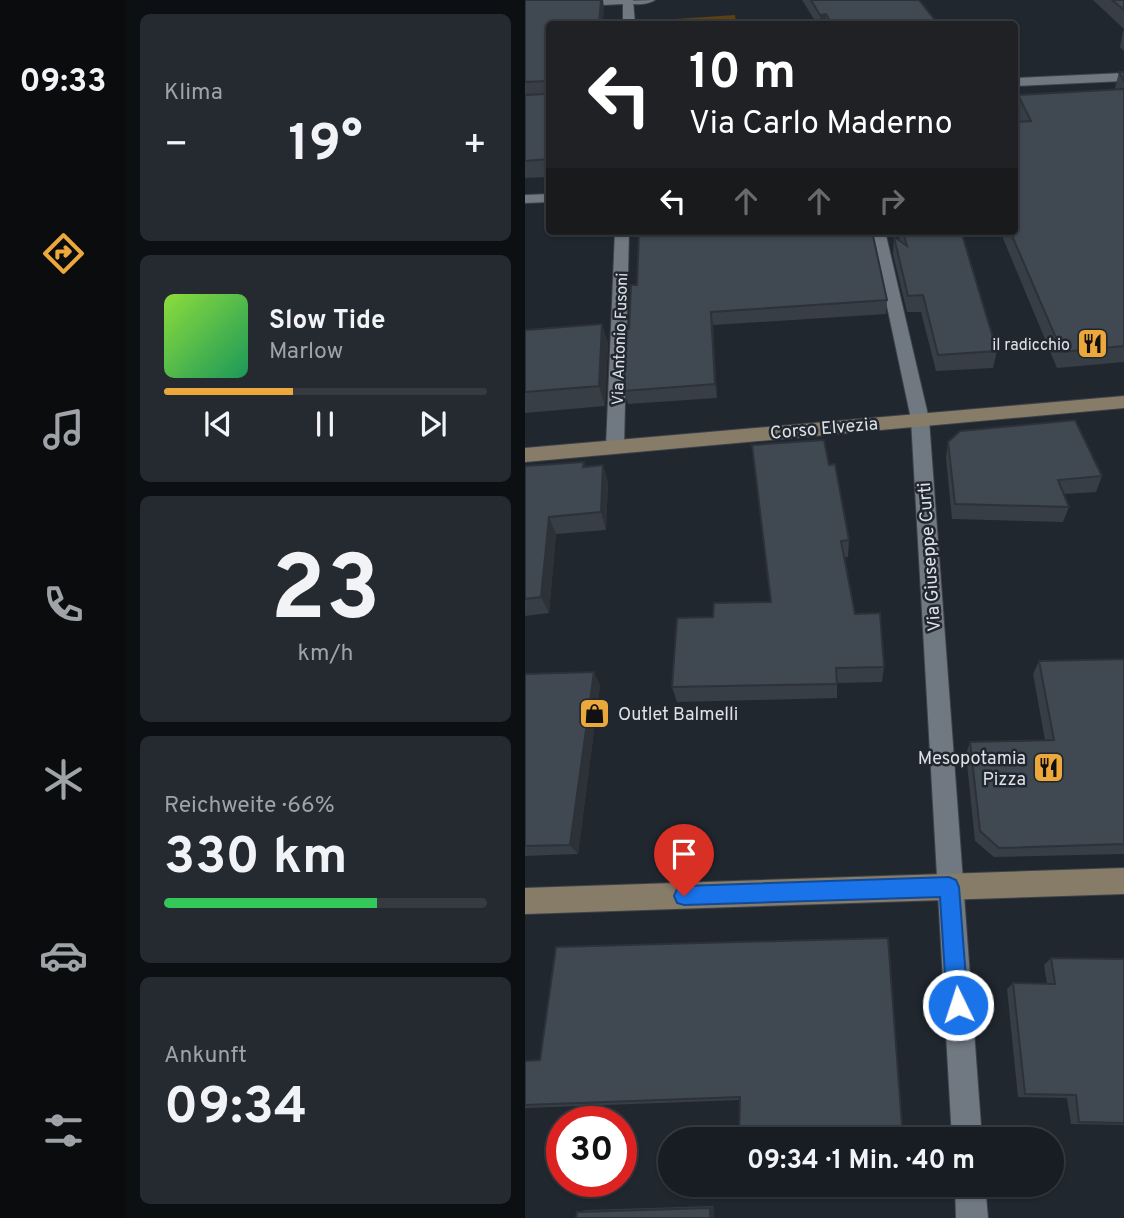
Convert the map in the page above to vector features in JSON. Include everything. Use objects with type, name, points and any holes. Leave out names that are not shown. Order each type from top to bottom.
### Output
[{"type":"street","points":[[525,6],[650,0]]},
{"type":"street","points":[[628,1],[629,21]]},
{"type":"street","points":[[1018,82],[1124,77]]},
{"type":"street","points":[[525,199],[546,198]]},
{"type":"street","name":"Via Antonio Fusoni","points":[[615,447],[622,235]]},
{"type":"street","name":"Via Giuseppe Curti","points":[[879,235],[920,419],[966,1127]]},
{"type":"street","name":"Corso Elvezia","points":[[525,455],[1124,402]]},
{"type":"street","points":[[525,901],[1124,881]]},
{"type":"street","points":[[971,1197],[972,1218]]},
{"type":"shaded area","points":[[735,15],[736,21],[675,21]]},
{"type":"building","points":[[525,0],[601,0],[599,21],[546,21],[546,81],[525,82]]},
{"type":"building","points":[[811,0],[919,0],[936,21],[830,21],[826,14],[820,15]]},
{"type":"building","points":[[1112,0],[1124,0],[1124,10]]},
{"type":"building","points":[[1124,89],[1124,346],[1062,352],[1012,235],[1018,235],[1018,122],[1031,121],[1018,95]]},
{"type":"building","points":[[545,94],[546,159],[525,161],[525,95]]},
{"type":"building","points":[[639,235],[873,235],[887,300],[711,312],[715,384],[624,391],[631,285],[637,285]]},
{"type":"building","points":[[904,235],[962,235],[997,351],[938,355],[923,295],[908,296],[894,237],[907,246]]},
{"type":"building","points":[[602,324],[599,386],[525,392],[525,330]]},
{"type":"building","points":[[1075,420],[1102,476],[1058,480],[1069,507],[955,504],[948,442],[960,431]]},
{"type":"building","points":[[824,440],[829,465],[835,464],[849,540],[841,541],[855,614],[880,613],[884,667],[836,668],[837,684],[672,687],[677,618],[713,617],[714,603],[771,602],[752,445]]},
{"type":"building","points":[[584,462],[583,467],[603,465],[601,512],[549,517],[541,597],[525,599],[525,466]]},
{"type":"building","points":[[1124,659],[1124,844],[999,848],[980,831],[970,742],[1054,740],[1039,661]]},
{"type":"building","points":[[594,672],[570,845],[525,846],[525,674]]},
{"type":"building","points":[[888,938],[902,1127],[739,1127],[740,1097],[525,1105],[525,1061],[540,1060],[556,947]]},
{"type":"building","points":[[1051,958],[1124,959],[1124,1123],[1079,1122],[1076,1095],[1025,1094],[1013,983],[1055,984]]},
{"type":"building","points":[[710,1208],[710,1218],[576,1218],[577,1212]]},
{"type":"place","name":"il radicchio","points":[[1093,344]]},
{"type":"place","name":"Outlet Balmelli","points":[[595,714]]},
{"type":"place","name":"Mesopotamia Pizza","points":[[1049,768]]},
{"type":"route","points":[[684,896],[949,887],[958,1005]]}]
